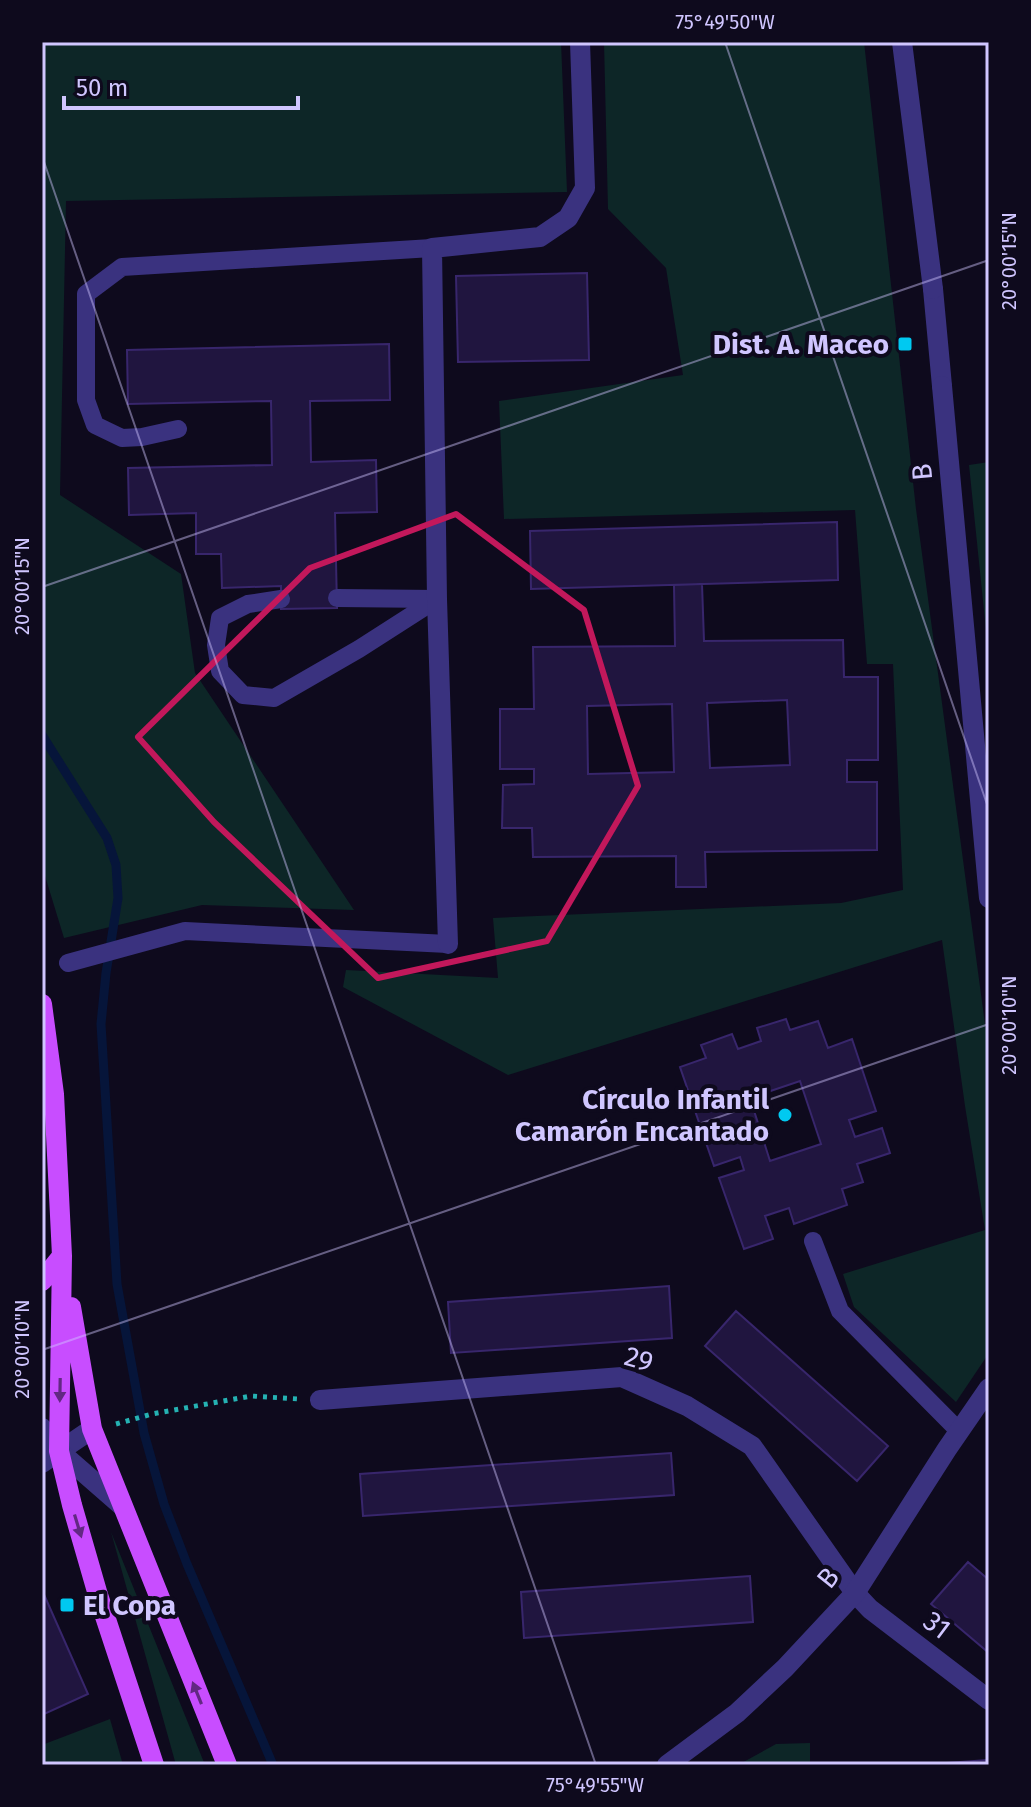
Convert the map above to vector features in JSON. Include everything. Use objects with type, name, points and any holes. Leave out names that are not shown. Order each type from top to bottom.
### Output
[{"type":"main road","points":[[42,1004],[54,1094],[62,1256],[59,1451],[98,1595],[154,1765]]},
{"type":"main road","points":[[42,1281],[62,1256]]},
{"type":"main road","points":[[62,1256],[92,1429],[227,1765]]},
{"type":"street","points":[[448,944],[437,599],[432,248],[540,237],[568,218],[585,188],[580,42]]},
{"type":"street","name":"B","points":[[902,42],[933,289],[989,898]]},
{"type":"street","name":"29","points":[[320,1400],[622,1377],[687,1406],[752,1446],[855,1593]]},
{"type":"street","name":"B","points":[[667,1765],[737,1713],[785,1668],[855,1593],[989,1388]]},
{"type":"street","points":[[42,1428],[59,1451],[122,1506]]},
{"type":"street","points":[[42,1463],[92,1429]]},
{"type":"street","name":"31","points":[[855,1593],[870,1609],[989,1700]]},
{"type":"lane","points":[[178,429],[122,438],[95,425],[86,400],[86,294],[122,267],[432,248]]},
{"type":"lane","points":[[337,598],[437,599]]},
{"type":"lane","points":[[281,599],[248,604],[220,618],[216,645],[220,671],[243,695],[274,698],[437,599]]},
{"type":"lane","points":[[77,960],[185,931],[448,944]]},
{"type":"lane","points":[[813,1241],[840,1311],[959,1431]]},
{"type":"path","points":[[113,1425],[152,1414],[251,1396],[320,1400]]},
{"type":"highlighted area","points":[[456,514],[584,610],[638,786],[547,941],[378,978],[214,822],[138,737],[310,568]]},
{"type":"green space","points":[[42,42],[561,42],[567,192],[66,201],[60,495],[181,574],[195,673],[354,910],[202,905],[64,938],[42,866]]},
{"type":"green space","points":[[604,42],[864,42],[916,509],[989,1054],[989,1353],[956,1402],[854,1307],[843,1274],[985,1230],[942,940],[508,1075],[343,987],[346,970],[498,978],[493,918],[841,903],[903,890],[893,664],[867,664],[855,510],[504,519],[499,401],[683,375],[666,268],[608,209]]},
{"type":"green space","points":[[989,462],[989,659],[969,465]]},
{"type":"green space","points":[[111,1532],[205,1765],[176,1765]]},
{"type":"green space","points":[[110,1719],[123,1765],[42,1765],[42,1745]]},
{"type":"green space","points":[[810,1743],[810,1765],[738,1765],[776,1744]]},
{"type":"building","points":[[587,273],[589,360],[458,362],[456,276]]},
{"type":"building","points":[[389,344],[390,400],[310,401],[311,462],[376,460],[377,512],[335,513],[337,608],[281,609],[281,586],[222,588],[221,554],[196,554],[196,513],[129,515],[128,468],[272,465],[271,401],[128,404],[127,350]]},
{"type":"building","points":[[837,522],[838,580],[531,589],[530,531]]},
{"type":"building","points":[[702,584],[704,641],[843,640],[844,677],[878,677],[878,760],[847,760],[847,782],[877,782],[877,850],[705,852],[706,887],[676,887],[676,856],[533,857],[532,828],[502,828],[503,785],[534,784],[534,769],[500,769],[500,709],[534,709],[533,647],[675,646],[674,585]],"holes":[[[787,700],[790,765],[710,768],[707,703]],[[672,704],[674,772],[588,774],[587,706]]]},
{"type":"building","points":[[786,1019],[790,1030],[818,1021],[828,1048],[852,1039],[876,1111],[849,1120],[855,1137],[882,1128],[890,1153],[857,1164],[863,1182],[842,1189],[847,1205],[794,1224],[789,1208],[765,1216],[773,1239],[744,1249],[719,1178],[744,1170],[740,1157],[714,1166],[680,1067],[706,1058],[701,1045],[732,1034],[738,1049],[761,1041],[757,1028]],"holes":[[[800,1081],[821,1144],[770,1161],[750,1098]]]},
{"type":"building","points":[[669,1286],[672,1338],[451,1353],[448,1302]]},
{"type":"building","points":[[736,1311],[888,1446],[857,1481],[705,1346]]},
{"type":"building","points":[[671,1453],[674,1495],[363,1516],[360,1474]]},
{"type":"building","points":[[968,1562],[989,1580],[989,1653],[931,1604]]},
{"type":"building","points":[[750,1576],[753,1622],[524,1638],[521,1592]]},
{"type":"building","points":[[42,1590],[88,1694],[42,1715]]},
{"type":"building","points":[[987,1760],[987,1765],[918,1765]]},
{"type":"waterway","points":[[42,735],[107,838],[116,865],[118,898],[101,1024],[117,1284],[144,1433],[164,1504],[187,1564],[273,1765]]},
{"type":"place","name":"Dist. A. Maceo","points":[[905,344]]},
{"type":"place","name":"Círculo Infantil Camarón Encantado","points":[[785,1115]]},
{"type":"place","name":"El Copa","points":[[67,1605]]}]
